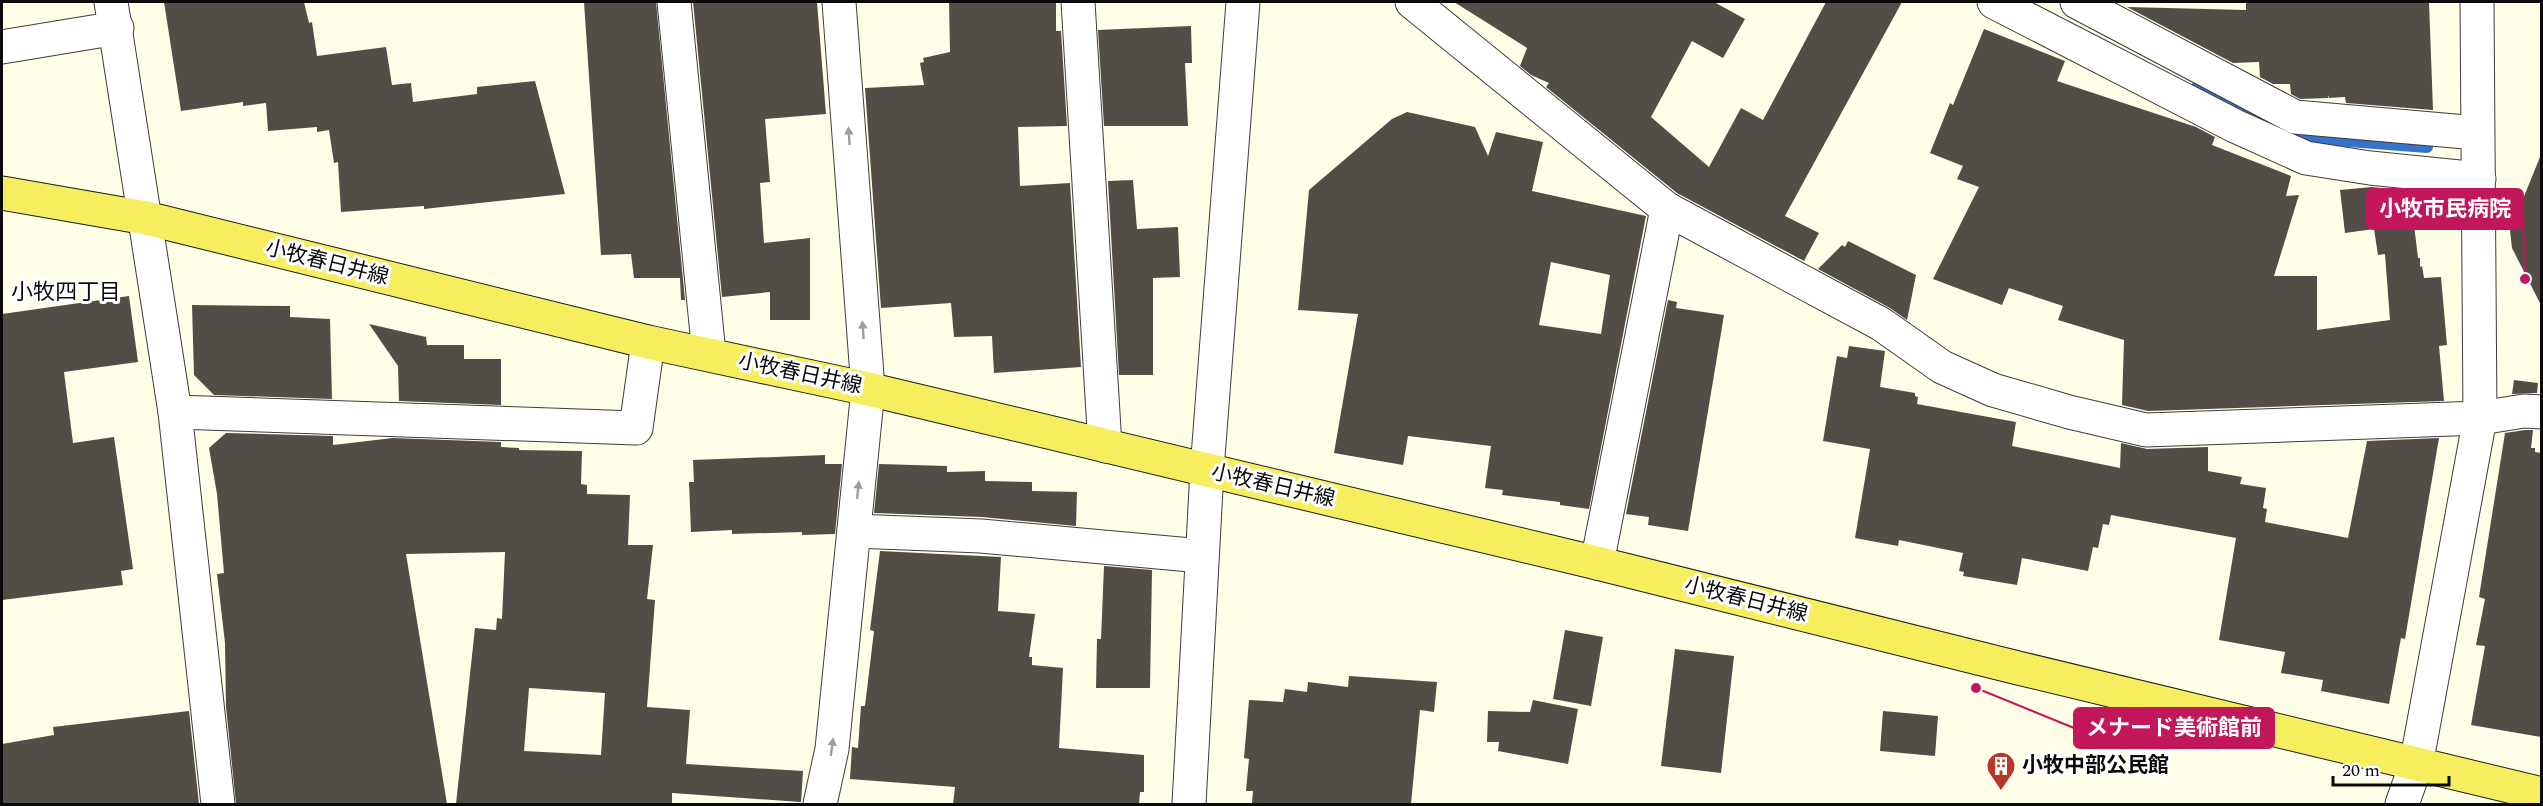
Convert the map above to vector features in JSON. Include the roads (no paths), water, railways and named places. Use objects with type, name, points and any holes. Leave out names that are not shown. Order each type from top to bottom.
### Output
[{"type":"main road","name":"小牧春日井線","points":[[2,193],[146,218],[648,342],[868,388],[1597,563],[2541,794]]},
{"type":"street","points":[[674,2],[708,354]]},
{"type":"street","points":[[820,804],[832,748],[868,388],[839,2]]},
{"type":"street","points":[[1078,2],[1104,446]]},
{"type":"street","points":[[1189,804],[1207,470],[1243,2]]},
{"type":"street","points":[[1412,2],[1446,13],[1666,209],[1881,324],[1942,367],[1993,390],[2069,412],[2146,430],[2480,418],[2524,411],[2541,412]]},
{"type":"street","points":[[1994,2],[2235,126],[2306,158],[2370,168],[2479,178]]},
{"type":"street","points":[[2077,2],[2295,117],[2477,133]]},
{"type":"street","points":[[2402,804],[2416,765],[2480,418],[2477,2]]},
{"type":"street","points":[[2,47],[114,15],[175,412],[218,804]]},
{"type":"street","points":[[1597,563],[1666,209]]},
{"type":"street","points":[[175,412],[636,428],[648,342]]},
{"type":"street","points":[[854,531],[981,536],[1202,556]]},
{"type":"waterway","points":[[2196,88],[2298,137],[2427,147]]},
{"type":"place","name":"小牧市民病院","points":[[2525,279]]},
{"type":"place","name":"メナード美術館前","points":[[1976,688]]},
{"type":"place","name":"小牧中部公民館","points":[[2001,792]]},
{"type":"district","name":"小牧四丁目","points":[[66,292]]}]
